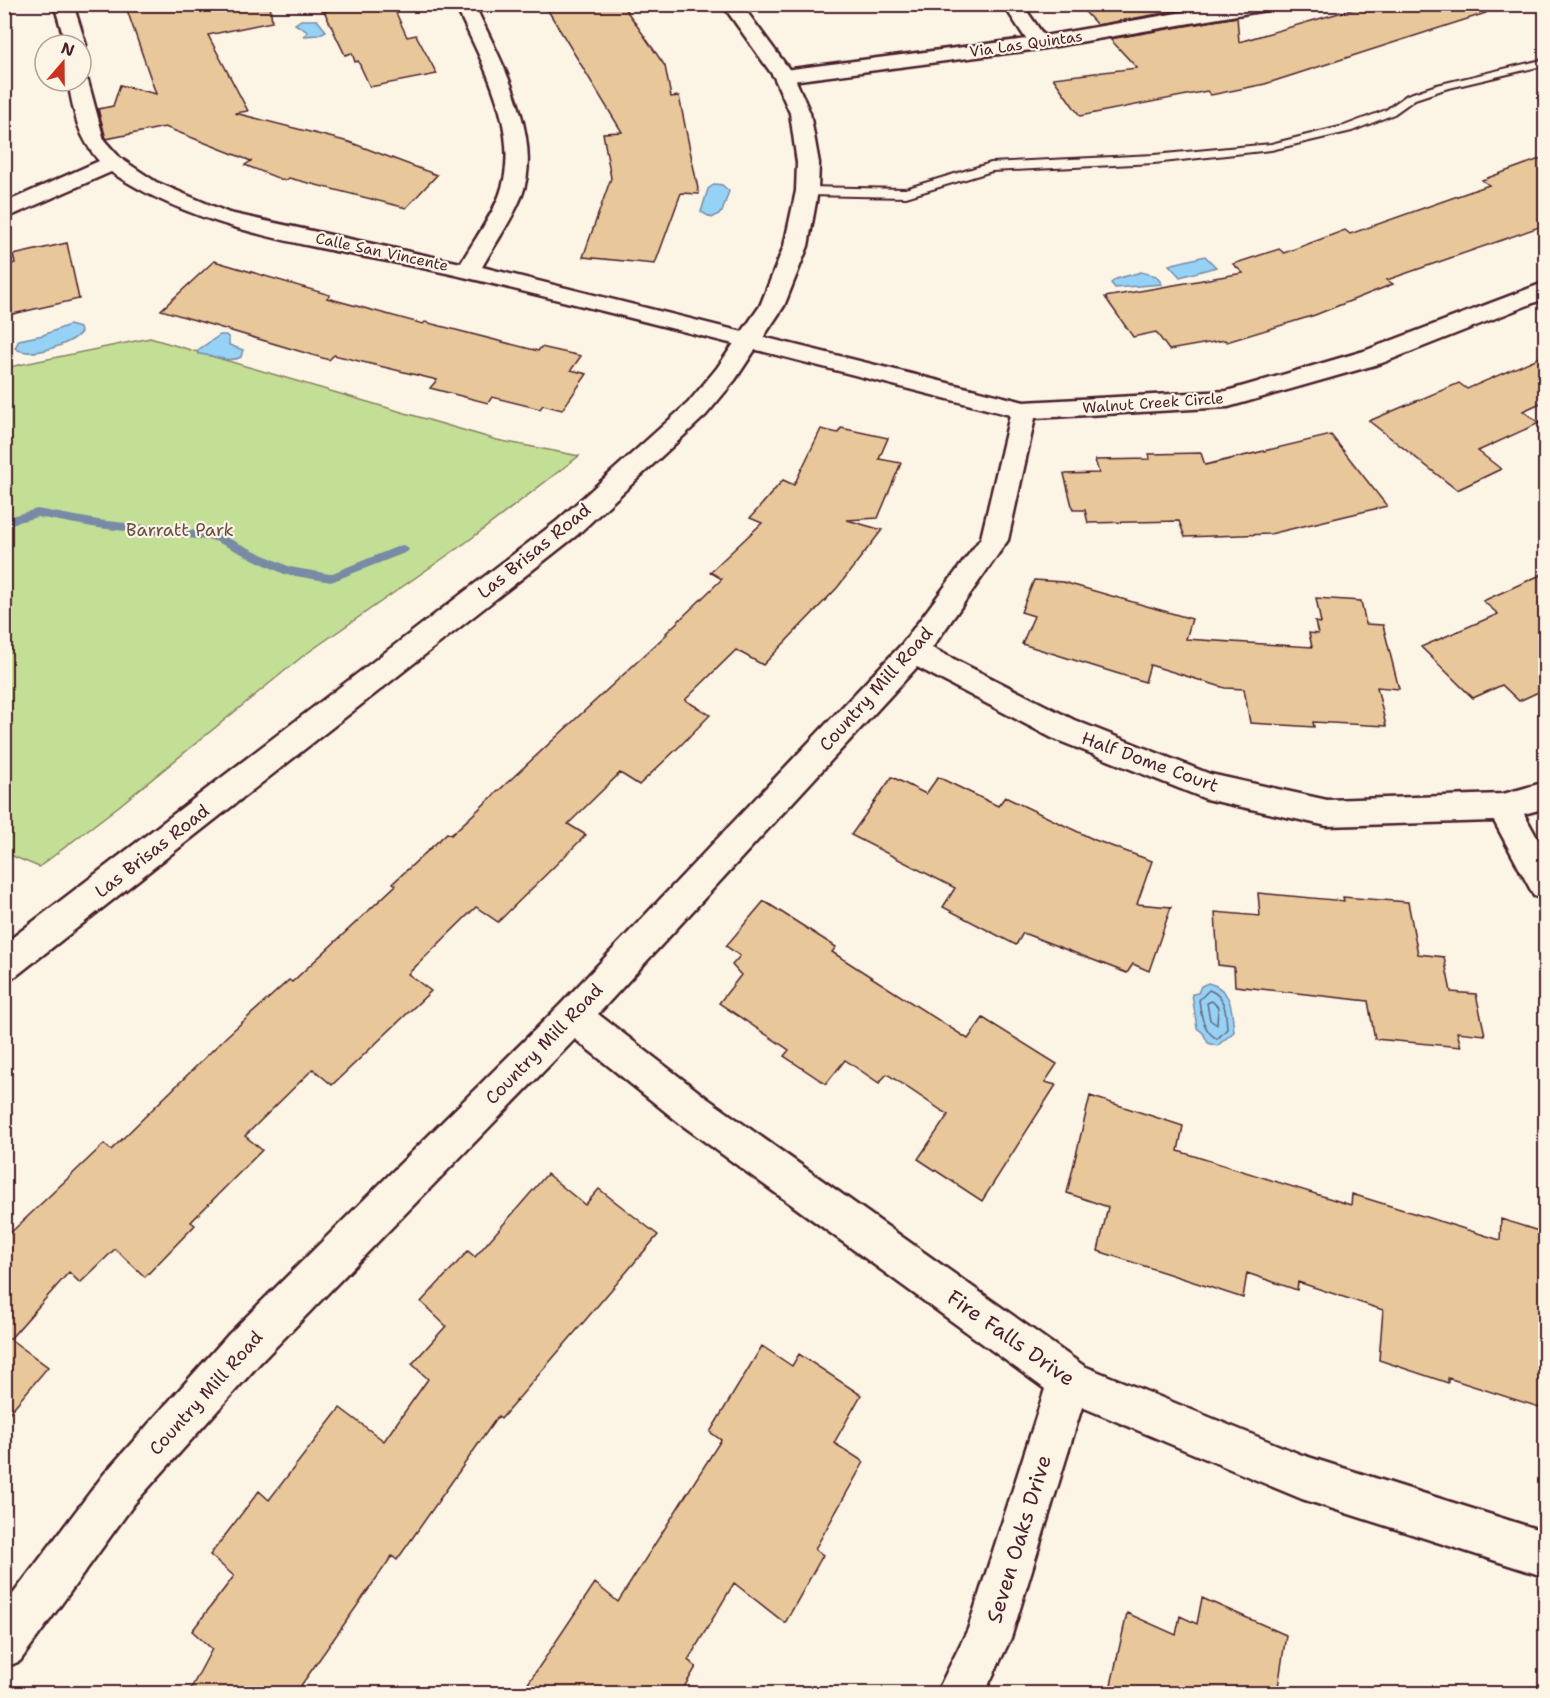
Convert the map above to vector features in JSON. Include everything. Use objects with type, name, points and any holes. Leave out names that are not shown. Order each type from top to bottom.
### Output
[{"type":"street","points":[[63,4],[72,33]]},
{"type":"street","points":[[464,4],[487,53],[512,120],[517,159],[512,192],[468,271]]},
{"type":"street","name":"Las Brisas Road","points":[[4,965],[296,736],[567,528],[697,409],[726,374],[772,306],[796,246],[807,191],[808,163],[800,113],[784,76],[731,4]]},
{"type":"street","points":[[1012,4],[1039,43]]},
{"type":"street","name":"Via Las Quintas","points":[[784,76],[1039,43],[1266,4]]},
{"type":"street","name":"Calle San Vincente","points":[[80,93],[83,110],[94,142],[112,163],[148,187],[222,218],[468,271],[750,340]]},
{"type":"street","points":[[4,212],[112,163]]},
{"type":"street","name":"Walnut Creek Circle","points":[[750,340],[1024,410],[1228,399],[1373,357],[1545,289]]},
{"type":"street","name":"Country Mill Road","points":[[4,1645],[119,1489],[244,1349],[573,1016],[913,652],[994,540],[1024,410]]},
{"type":"street","name":"Half Dome Court","points":[[913,652],[1063,729],[1206,786],[1327,813],[1503,807],[1545,795]]},
{"type":"street","points":[[1503,807],[1545,886]]},
{"type":"street","name":"Fire Falls Drive","points":[[573,1016],[695,1112],[1069,1381],[1302,1477],[1545,1555]]},
{"type":"street","name":"Seven Oaks Drive","points":[[959,1694],[988,1638],[1069,1381]]},
{"type":"lane","points":[[807,191],[906,193],[991,167],[1154,159],[1271,147],[1348,129],[1390,112],[1411,98],[1441,87],[1545,62]]},
{"type":"green space","name":"Barratt Park","points":[[150,338],[497,440],[579,456],[468,541],[303,656],[119,806],[39,867],[5,853],[4,368]]},
{"type":"water","points":[[301,20],[317,20],[326,31],[318,35],[303,36],[308,32],[295,24]]},
{"type":"water","points":[[715,184],[722,185],[729,191],[722,212],[712,218],[701,212],[708,189]]},
{"type":"water","points":[[1205,256],[1216,267],[1180,277],[1169,265]]},
{"type":"water","points":[[1141,272],[1156,276],[1162,284],[1115,288],[1111,283],[1116,279]]},
{"type":"water","points":[[69,325],[80,328],[81,332],[60,346],[30,352],[15,348],[19,340],[43,335]]},
{"type":"water","points":[[220,335],[226,335],[229,338],[229,345],[243,350],[241,357],[226,359],[198,354],[198,350]]},
{"type":"water","points":[[1208,983],[1222,990],[1227,996],[1233,1016],[1234,1032],[1217,1046],[1208,1043],[1203,1033],[1197,1028],[1192,994],[1198,993],[1201,986]]},
{"type":"building","points":[[125,4],[270,4],[272,22],[208,35],[248,111],[235,113],[349,142],[437,175],[406,208],[289,178],[285,181],[245,165],[251,161],[165,127],[106,139],[98,109],[113,106],[120,85],[156,94]]},
{"type":"building","points":[[363,4],[392,4],[407,37],[416,35],[437,74],[370,87],[352,53],[345,55],[324,11]]},
{"type":"building","points":[[544,4],[622,4],[665,66],[671,97],[679,96],[699,194],[681,193],[655,264],[583,257],[611,178],[603,133],[622,132]]},
{"type":"building","points":[[1078,4],[1214,4],[1097,25]]},
{"type":"building","points":[[1370,4],[1485,4],[1486,13],[1265,84],[1211,95],[1207,91],[1080,116],[1053,78],[1137,68],[1110,39],[1237,17],[1239,42]]},
{"type":"building","points":[[1545,157],[1545,225],[1387,280],[1393,284],[1315,315],[1227,342],[1225,340],[1169,350],[1156,332],[1133,337],[1105,297],[1243,273],[1233,264],[1279,249],[1284,253],[1345,230],[1350,234],[1489,185],[1482,180]]},
{"type":"building","points":[[67,243],[79,299],[4,316],[4,266],[15,263],[13,255]]},
{"type":"building","points":[[214,261],[330,295],[327,298],[423,324],[425,322],[538,351],[541,347],[581,356],[571,370],[587,374],[562,410],[543,405],[540,409],[492,397],[488,403],[430,388],[437,380],[334,355],[329,360],[161,310]]},
{"type":"building","points":[[1545,355],[1545,401],[1523,411],[1539,423],[1478,451],[1501,469],[1457,490],[1369,421],[1459,383],[1467,389]]},
{"type":"building","points":[[841,428],[888,438],[879,459],[901,463],[878,518],[847,520],[882,530],[837,588],[763,665],[736,650],[685,700],[710,715],[681,745],[639,785],[620,773],[568,824],[586,835],[498,922],[476,907],[408,974],[431,991],[332,1085],[313,1069],[245,1136],[262,1150],[191,1222],[195,1225],[145,1277],[115,1249],[80,1283],[69,1272],[10,1339],[48,1367],[4,1419],[4,1239],[104,1144],[111,1150],[227,1036],[289,980],[292,982],[396,885],[393,883],[447,833],[451,835],[667,634],[722,579],[710,572],[762,523],[750,518],[783,480],[794,485],[821,429],[838,433]]},
{"type":"building","points":[[1331,435],[1387,506],[1270,534],[1185,537],[1179,521],[1088,523],[1085,510],[1073,510],[1064,474],[1099,473],[1095,460],[1150,459],[1149,454],[1201,453],[1205,465]]},
{"type":"building","points":[[1545,573],[1545,689],[1519,701],[1502,685],[1473,698],[1421,647],[1498,614],[1483,601]]},
{"type":"building","points":[[1034,580],[1063,582],[1192,619],[1186,639],[1312,647],[1309,633],[1318,634],[1315,622],[1321,623],[1316,598],[1361,601],[1366,624],[1383,625],[1399,689],[1377,687],[1386,726],[1313,722],[1314,727],[1250,723],[1244,689],[1225,688],[1150,665],[1145,682],[1022,644],[1034,616],[1021,612]]},
{"type":"building","points":[[892,777],[926,794],[938,777],[998,806],[1005,797],[1095,840],[1152,861],[1137,904],[1171,907],[1149,971],[1133,964],[1127,973],[1023,933],[1016,945],[943,907],[955,888],[851,835]]},
{"type":"building","points":[[1258,893],[1344,901],[1343,897],[1408,902],[1418,954],[1444,957],[1451,992],[1476,994],[1485,1035],[1457,1032],[1461,1047],[1375,1039],[1368,1001],[1235,986],[1234,967],[1218,965],[1215,912],[1260,916]]},
{"type":"building","points":[[764,901],[836,947],[832,952],[968,1039],[983,1018],[1057,1064],[1045,1082],[1056,1085],[982,1201],[918,1159],[948,1115],[887,1074],[879,1083],[845,1060],[826,1084],[784,1056],[789,1050],[719,1003],[741,975],[732,965],[740,956],[726,946]]},
{"type":"building","points":[[1090,1096],[1183,1126],[1178,1151],[1351,1205],[1352,1194],[1500,1240],[1501,1219],[1545,1233],[1545,1409],[1448,1378],[1448,1383],[1379,1360],[1383,1310],[1298,1282],[1297,1290],[1247,1273],[1243,1298],[1098,1251],[1108,1207],[1067,1193]]},
{"type":"building","points":[[547,1174],[585,1205],[599,1189],[658,1235],[501,1419],[498,1416],[397,1560],[392,1556],[295,1694],[188,1694],[212,1649],[192,1631],[234,1576],[210,1555],[259,1491],[269,1500],[340,1408],[384,1441],[428,1379],[412,1364],[446,1326],[421,1302],[468,1251],[475,1257]]},
{"type":"building","points":[[762,1346],[792,1366],[799,1354],[861,1395],[834,1443],[864,1462],[815,1549],[823,1555],[785,1623],[734,1583],[688,1660],[696,1667],[680,1694],[521,1694],[595,1583],[618,1602],[721,1440],[710,1432]]},
{"type":"building","points":[[1202,1598],[1286,1635],[1277,1694],[1109,1694],[1127,1613],[1176,1635],[1180,1616],[1197,1624]]},
{"type":"waterway","points":[[4,522],[37,513],[98,524],[217,537],[288,571],[331,578],[403,549]]}]
